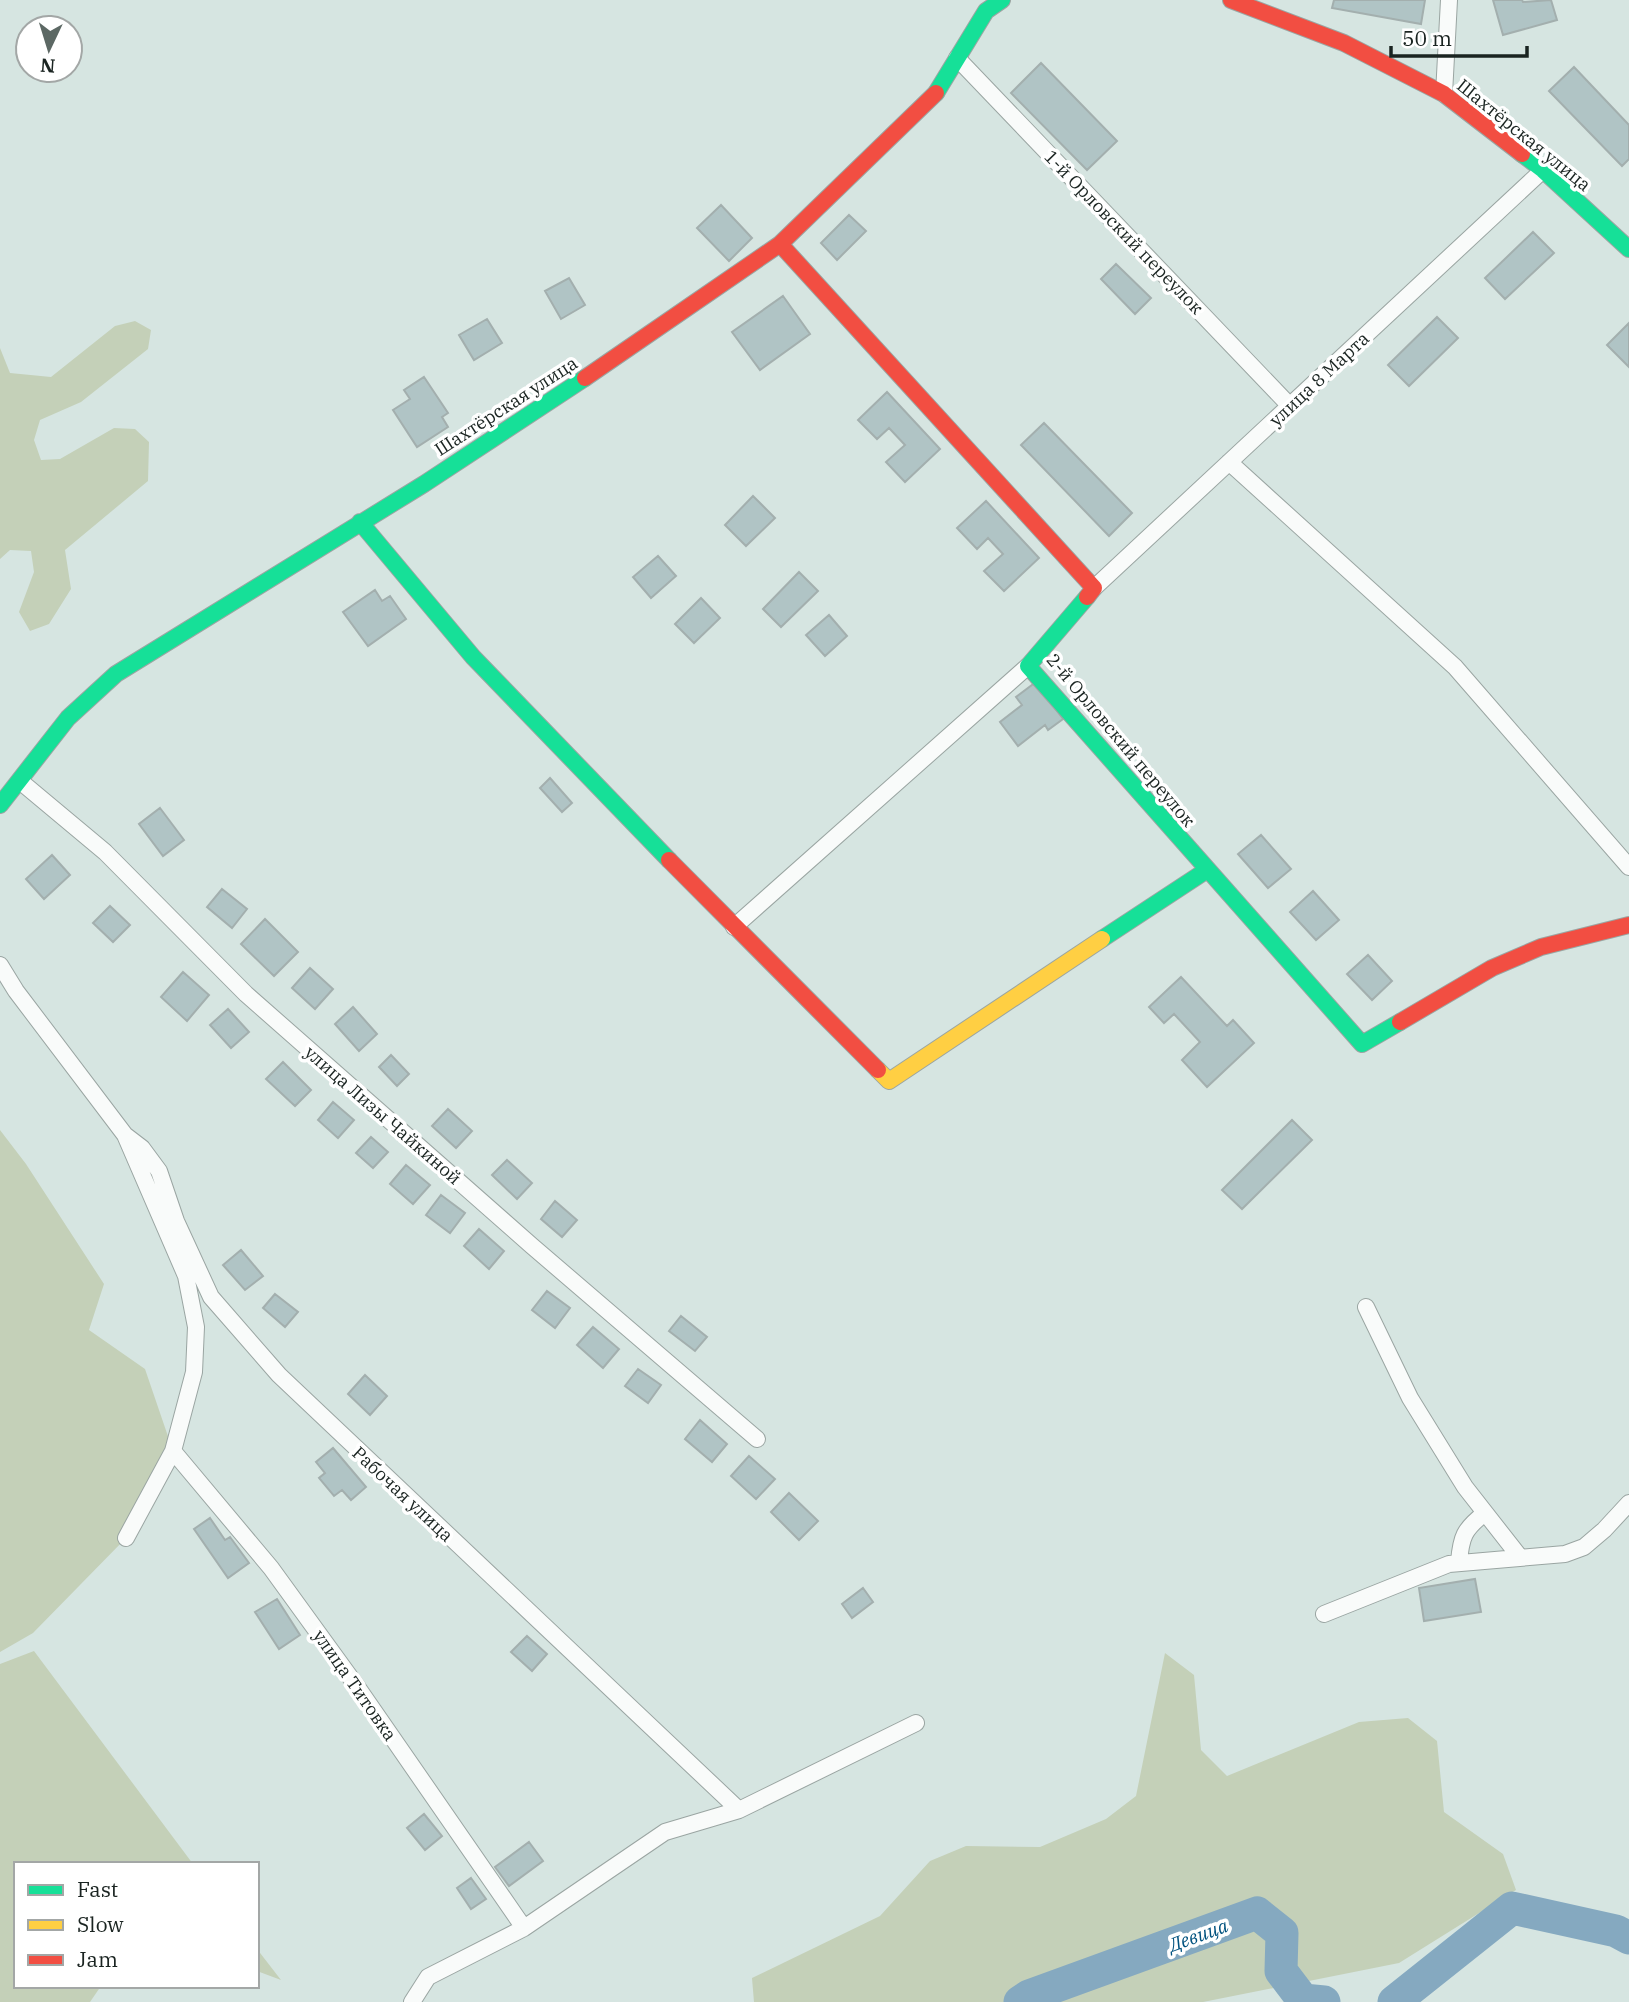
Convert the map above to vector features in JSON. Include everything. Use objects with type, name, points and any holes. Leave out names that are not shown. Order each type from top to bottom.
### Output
[{"type":"street","name":"Шахтёрская улица","points":[[0,805],[68,718],[116,674],[424,484],[780,244],[936,93],[986,11],[1002,0]]},
{"type":"street","name":"Шахтёрская улица","points":[[1231,0],[1344,43],[1444,94],[1543,170],[1629,249]]},
{"type":"street","points":[[1444,94],[1449,0]]},
{"type":"street","name":"1-й Орловский переулок","points":[[957,58],[1290,406]]},
{"type":"street","name":"улица 8 Марта","points":[[1094,588],[1543,170]]},
{"type":"street","points":[[780,244],[1094,588]]},
{"type":"street","points":[[1229,462],[1455,667],[1629,867]]},
{"type":"street","points":[[360,522],[473,657],[734,927],[889,1081],[1207,870]]},
{"type":"street","name":"2-й Орловский переулок","points":[[1094,588],[1028,666],[1362,1044],[1492,968],[1541,947],[1629,925]]},
{"type":"street","points":[[734,927],[1028,666]]},
{"type":"street","name":"улица Лизы Чайкиной","points":[[20,781],[105,852],[246,994],[531,1246],[757,1439]]},
{"type":"street","points":[[0,965],[16,991],[125,1135],[187,1276],[196,1327],[194,1372],[173,1451],[126,1538]]},
{"type":"street","name":"Рабочая улица","points":[[125,1135],[142,1148],[159,1171],[176,1221],[211,1297],[279,1375],[739,1810]]},
{"type":"street","points":[[1366,1307],[1410,1398],[1465,1487],[1519,1556]]},
{"type":"street","name":"улица Титовка","points":[[173,1451],[279,1579],[524,1928]]},
{"type":"street","points":[[1324,1614],[1459,1562],[1565,1554],[1584,1547],[1629,1503]]},
{"type":"street","points":[[1459,1562],[1466,1530],[1485,1513]]},
{"type":"street","points":[[412,2002],[428,1977],[524,1928],[665,1832],[739,1810],[916,1723]]},
{"type":"green space","points":[[135,321],[151,330],[148,349],[81,402],[40,420],[34,440],[41,460],[60,459],[114,428],[135,429],[149,442],[148,481],[65,550],[71,589],[49,624],[30,631],[19,612],[34,572],[31,551],[10,550],[0,559],[0,348],[10,373],[51,377],[115,326]]},
{"type":"green space","points":[[0,1130],[26,1164],[104,1284],[89,1330],[145,1369],[173,1451],[126,1538],[33,1633],[0,1652]]},
{"type":"green space","points":[[34,1651],[192,1862],[14,1862],[14,1988],[100,1988],[90,2002],[0,2002],[0,1664]]},
{"type":"green space","points":[[1165,1653],[1194,1675],[1201,1750],[1227,1776],[1359,1722],[1408,1718],[1437,1741],[1444,1812],[1503,1854],[1516,1890],[1399,1963],[1203,2002],[754,2002],[752,1978],[880,1916],[930,1861],[966,1846],[1040,1847],[1106,1819],[1136,1796]]},
{"type":"green space","points":[[259,1952],[281,1980],[259,1972]]},
{"type":"building","points":[[1334,0],[1425,0],[1421,24],[1332,8]]},
{"type":"building","points":[[1493,0],[1551,0],[1557,20],[1503,35]]},
{"type":"building","points":[[1041,63],[1117,141],[1087,170],[1011,93]]},
{"type":"building","points":[[1574,67],[1629,125],[1629,159],[1622,166],[1549,91]]},
{"type":"building","points":[[721,205],[752,238],[729,261],[697,228]]},
{"type":"building","points":[[849,215],[866,231],[837,260],[821,243]]},
{"type":"building","points":[[1533,232],[1554,253],[1505,299],[1485,278]]},
{"type":"building","points":[[1116,264],[1151,298],[1135,314],[1101,279]]},
{"type":"building","points":[[569,278],[585,305],[561,319],[545,291]]},
{"type":"building","points":[[783,296],[810,334],[760,370],[732,332]]},
{"type":"building","points":[[1437,317],[1458,338],[1409,386],[1388,365]]},
{"type":"building","points":[[487,319],[502,343],[474,360],[459,335]]},
{"type":"building","points":[[1629,323],[1629,367],[1607,345]]},
{"type":"building","points":[[424,377],[448,413],[442,417],[448,427],[417,447],[393,410],[410,399],[404,390]]},
{"type":"building","points":[[887,392],[940,449],[905,482],[886,462],[905,445],[889,428],[877,439],[858,420]]},
{"type":"building","points":[[1044,423],[1132,513],[1109,536],[1021,445]]},
{"type":"building","points":[[753,496],[775,518],[746,546],[725,525]]},
{"type":"building","points":[[986,501],[1039,558],[1004,591],[984,571],[1003,554],[988,538],[977,549],[957,528]]},
{"type":"building","points":[[658,556],[676,576],[651,598],[633,577]]},
{"type":"building","points":[[799,572],[818,591],[781,627],[763,609]]},
{"type":"building","points":[[375,590],[382,601],[390,596],[406,619],[368,646],[343,612]]},
{"type":"building","points":[[701,598],[720,618],[694,643],[675,624]]},
{"type":"building","points":[[829,615],[847,636],[825,656],[806,635]]},
{"type":"building","points":[[1036,682],[1063,719],[1048,730],[1045,725],[1018,746],[1000,722],[1022,705],[1016,697]]},
{"type":"building","points":[[550,778],[572,803],[562,812],[540,788]]},
{"type":"building","points":[[160,808],[184,840],[163,856],[139,824]]},
{"type":"building","points":[[1261,835],[1291,869],[1268,888],[1238,854]]},
{"type":"building","points":[[52,855],[70,875],[44,899],[26,879]]},
{"type":"building","points":[[222,889],[247,909],[232,928],[207,907]]},
{"type":"building","points":[[1313,891],[1339,920],[1316,940],[1290,912]]},
{"type":"building","points":[[110,906],[130,925],[113,942],[93,923]]},
{"type":"building","points":[[265,919],[298,952],[274,976],[241,944]]},
{"type":"building","points":[[1368,955],[1392,981],[1372,1000],[1347,974]]},
{"type":"building","points":[[310,968],[333,989],[315,1009],[292,988]]},
{"type":"building","points":[[183,972],[209,995],[187,1021],[161,997]]},
{"type":"building","points":[[1181,977],[1227,1026],[1233,1020],[1254,1043],[1207,1087],[1182,1060],[1200,1042],[1174,1014],[1164,1023],[1149,1007]]},
{"type":"building","points":[[353,1007],[377,1034],[359,1051],[335,1024]]},
{"type":"building","points":[[228,1009],[249,1032],[231,1048],[210,1025]]},
{"type":"building","points":[[391,1055],[409,1074],[397,1086],[379,1067]]},
{"type":"building","points":[[283,1062],[311,1090],[295,1106],[266,1079]]},
{"type":"building","points":[[333,1102],[354,1120],[338,1138],[318,1120]]},
{"type":"building","points":[[448,1109],[472,1131],[456,1148],[432,1126]]},
{"type":"building","points":[[1292,1120],[1312,1140],[1242,1209],[1222,1190]]},
{"type":"building","points":[[371,1137],[388,1152],[373,1168],[356,1153]]},
{"type":"building","points":[[507,1160],[532,1183],[517,1199],[492,1175]]},
{"type":"building","points":[[406,1165],[430,1185],[413,1204],[390,1184]]},
{"type":"building","points":[[441,1195],[465,1213],[450,1233],[426,1215]]},
{"type":"building","points":[[555,1201],[577,1220],[562,1237],[541,1219]]},
{"type":"building","points":[[479,1229],[504,1251],[489,1269],[464,1246]]},
{"type":"building","points":[[241,1250],[263,1276],[245,1290],[223,1265]]},
{"type":"building","points":[[547,1291],[570,1308],[555,1328],[532,1310]]},
{"type":"building","points":[[275,1294],[298,1312],[285,1327],[263,1308]]},
{"type":"building","points":[[681,1316],[707,1337],[695,1351],[669,1331]]},
{"type":"building","points":[[593,1327],[619,1349],[603,1368],[577,1345]]},
{"type":"building","points":[[638,1369],[661,1385],[648,1403],[625,1386]]},
{"type":"building","points":[[365,1375],[387,1396],[370,1415],[348,1394]]},
{"type":"building","points":[[700,1420],[727,1444],[712,1462],[685,1439]]},
{"type":"building","points":[[333,1448],[366,1487],[351,1500],[342,1490],[334,1496],[319,1478],[325,1473],[316,1462]]},
{"type":"building","points":[[749,1456],[775,1479],[756,1499],[731,1476]]},
{"type":"building","points":[[789,1493],[818,1521],[799,1540],[771,1512]]},
{"type":"building","points":[[210,1518],[225,1540],[230,1537],[249,1563],[228,1578],[194,1529]]},
{"type":"building","points":[[1475,1579],[1481,1612],[1424,1621],[1419,1588]]},
{"type":"building","points":[[863,1588],[873,1602],[852,1618],[842,1604]]},
{"type":"building","points":[[277,1599],[300,1635],[279,1649],[255,1612]]},
{"type":"building","points":[[527,1636],[547,1654],[532,1671],[511,1652]]},
{"type":"building","points":[[424,1814],[442,1836],[425,1850],[407,1828]]},
{"type":"building","points":[[529,1842],[543,1861],[509,1886],[495,1867]]},
{"type":"building","points":[[471,1878],[486,1899],[471,1909],[457,1888]]},
{"type":"waterway","name":"Девица","points":[[1394,2002],[1512,1908],[1616,1931],[1629,1938]]},
{"type":"waterway","name":"Девица","points":[[1020,2002],[1029,1996],[1257,1913],[1282,1933],[1281,1971],[1303,2000],[1324,2002]]},
{"type":"traffic: fast","points":[[936,93],[986,11],[1002,0]]},
{"type":"traffic: fast","points":[[1522,154],[1629,249]]},
{"type":"traffic: fast","points":[[0,805],[68,718],[116,674],[424,484],[585,378]]},
{"type":"traffic: fast","points":[[360,522],[473,657],[669,860]]},
{"type":"traffic: fast","points":[[1087,597],[1028,666],[1362,1044],[1400,1022]]},
{"type":"traffic: fast","points":[[1102,939],[1207,870]]},
{"type":"traffic: slow","points":[[878,1070],[889,1081],[1102,939]]},
{"type":"traffic: jam","points":[[1231,0],[1344,43],[1444,94],[1522,154]]},
{"type":"traffic: jam","points":[[585,378],[780,244],[936,93]]},
{"type":"traffic: jam","points":[[780,244],[1094,588],[1087,597]]},
{"type":"traffic: jam","points":[[669,860],[878,1070]]},
{"type":"traffic: jam","points":[[1400,1022],[1492,968],[1541,947],[1629,925]]}]
